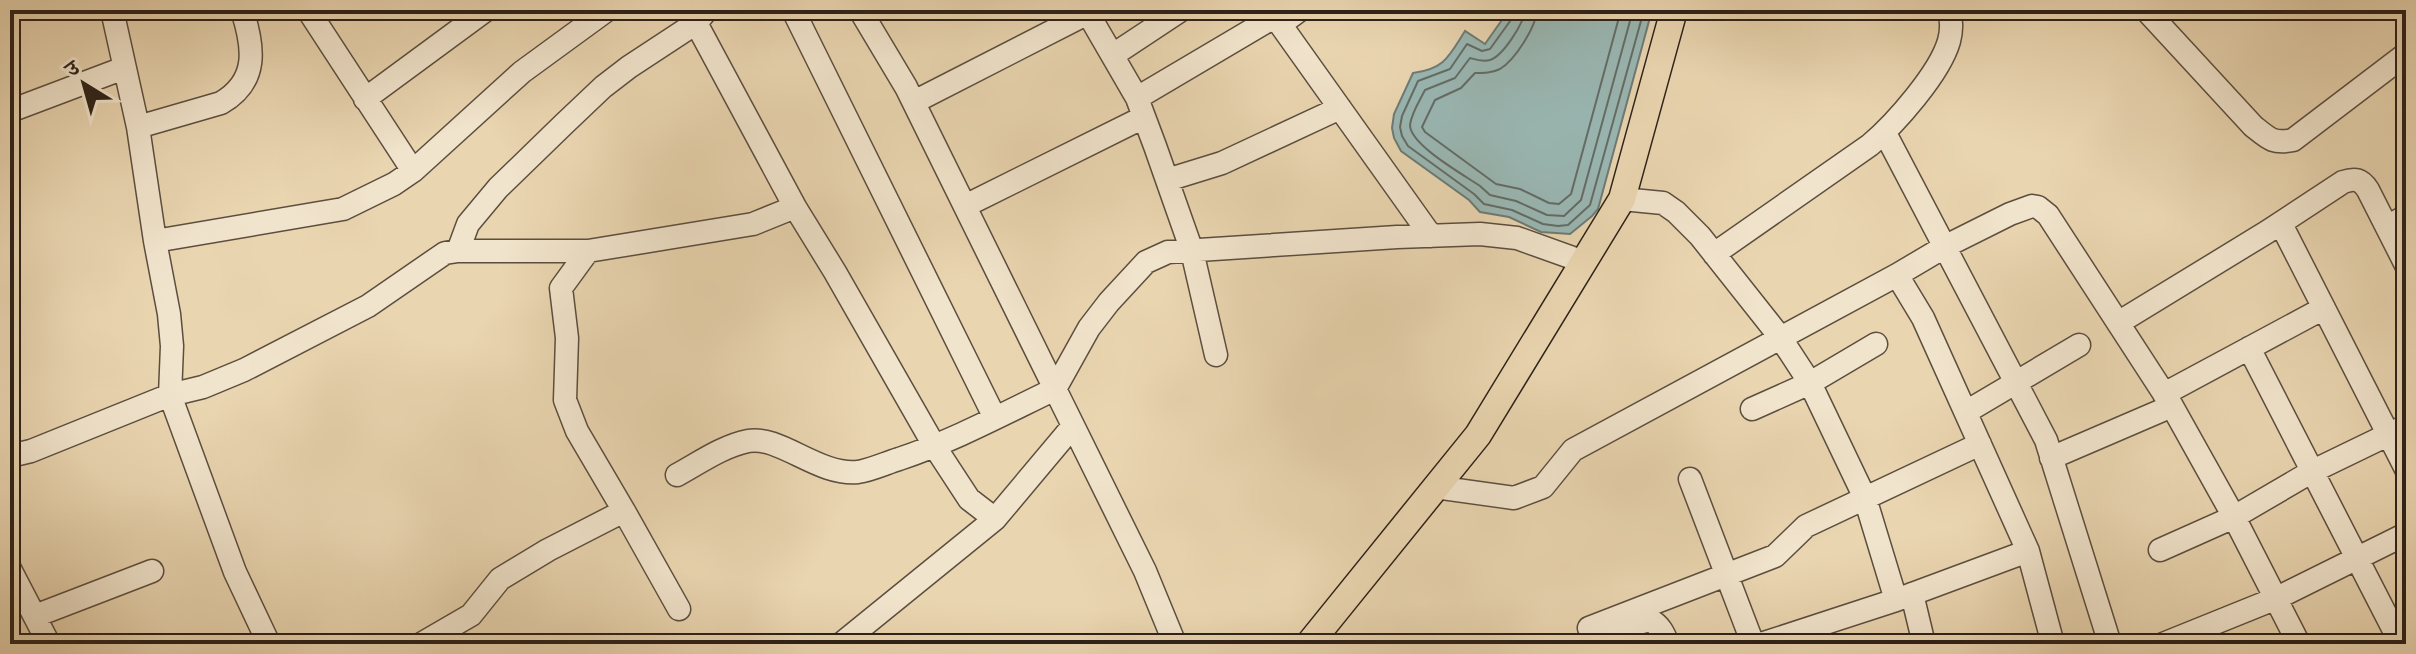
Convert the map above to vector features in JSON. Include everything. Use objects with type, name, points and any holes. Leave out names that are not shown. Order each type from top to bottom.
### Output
[{"type":"main road","points":[[1309,644],[1478,435],[1622,199],[1674,10]]},
{"type":"street","points":[[112,10],[138,127],[163,275],[172,346],[170,395],[235,572],[269,644]]},
{"type":"street","points":[[138,127],[221,103],[233,96],[244,83],[251,66],[248,29],[242,10]]},
{"type":"street","points":[[308,10],[413,171]]},
{"type":"street","points":[[365,99],[486,10]]},
{"type":"street","points":[[155,241],[343,209],[394,184],[413,171],[522,72],[607,10]]},
{"type":"street","points":[[793,10],[995,418]]},
{"type":"street","points":[[860,10],[914,102],[1145,571],[1175,644]]},
{"type":"street","points":[[1113,55],[1181,10]]},
{"type":"street","points":[[965,206],[1140,108],[1275,17],[1300,10]]},
{"type":"street","points":[[1714,254],[1885,133],[1942,61],[1951,31],[1949,10]]},
{"type":"street","points":[[2146,10],[2253,126],[2269,139],[2280,142],[2293,140],[2406,54]]},
{"type":"street","points":[[914,102],[1087,12],[1140,108],[1192,251],[1216,355]]},
{"type":"street","points":[[458,251],[468,224],[498,188],[611,80],[697,14],[795,207],[935,447],[969,499],[995,519]]},
{"type":"street","points":[[1275,17],[1431,236]]},
{"type":"street","points":[[10,111],[124,68]]},
{"type":"street","points":[[1167,180],[1222,163],[1340,108]]},
{"type":"street","points":[[1885,133],[2046,440],[2110,644]]},
{"type":"street","points":[[2118,323],[2281,224],[2343,182],[2353,179],[2365,185],[2396,222],[2406,265]]},
{"type":"street","points":[[1622,199],[1663,203],[1676,212],[1780,337],[1810,383],[1865,498],[1924,644]]},
{"type":"street","points":[[1435,487],[1514,498],[1543,487],[1573,450],[1946,246],[2010,214],[2032,206],[2038,207],[2048,215],[2168,400],[2234,517],[2299,644]]},
{"type":"street","points":[[10,456],[31,451],[170,395],[216,381],[292,347],[368,306],[445,253],[588,251],[753,224],[795,207]]},
{"type":"street","points":[[2281,224],[2324,308],[2397,430],[2406,469]]},
{"type":"street","points":[[677,475],[730,446],[752,440],[775,445],[814,464],[842,472],[861,472],[935,447],[1055,389],[1089,328],[1109,302],[1146,262],[1168,252],[1480,234],[1517,238],[1584,262]]},
{"type":"street","points":[[588,251],[561,288],[567,338],[565,400],[577,431],[679,609]]},
{"type":"street","points":[[1897,275],[1923,318],[2028,551],[2053,644]]},
{"type":"street","points":[[2051,458],[2168,400],[2249,348],[2324,308]]},
{"type":"street","points":[[1752,409],[1810,383],[1876,344]]},
{"type":"street","points":[[1966,412],[2079,345]]},
{"type":"street","points":[[2249,348],[2356,560],[2402,641]]},
{"type":"street","points":[[841,644],[862,637],[995,519],[1073,426]]},
{"type":"street","points":[[2160,550],[2234,517],[2311,472],[2397,430]]},
{"type":"street","points":[[1594,636],[1725,575],[1775,556],[1806,526],[1980,444]]},
{"type":"street","points":[[1690,479],[1753,644]]},
{"type":"street","points":[[421,644],[471,615],[500,579],[624,511]]},
{"type":"street","points":[[2163,644],[2277,598],[2406,534]]},
{"type":"street","points":[[1761,644],[1904,597],[2028,551]]},
{"type":"street","points":[[10,569],[35,616],[42,642]]},
{"type":"street","points":[[35,616],[152,571]]},
{"type":"street","points":[[1594,636],[1650,620],[1663,631],[1668,644]]},
{"type":"water","points":[[1509,10],[1652,10],[1598,209],[1570,234],[1541,232],[1509,217],[1480,212],[1469,200],[1401,151],[1394,138],[1394,114],[1413,73],[1439,65],[1465,31],[1485,44]]}]
